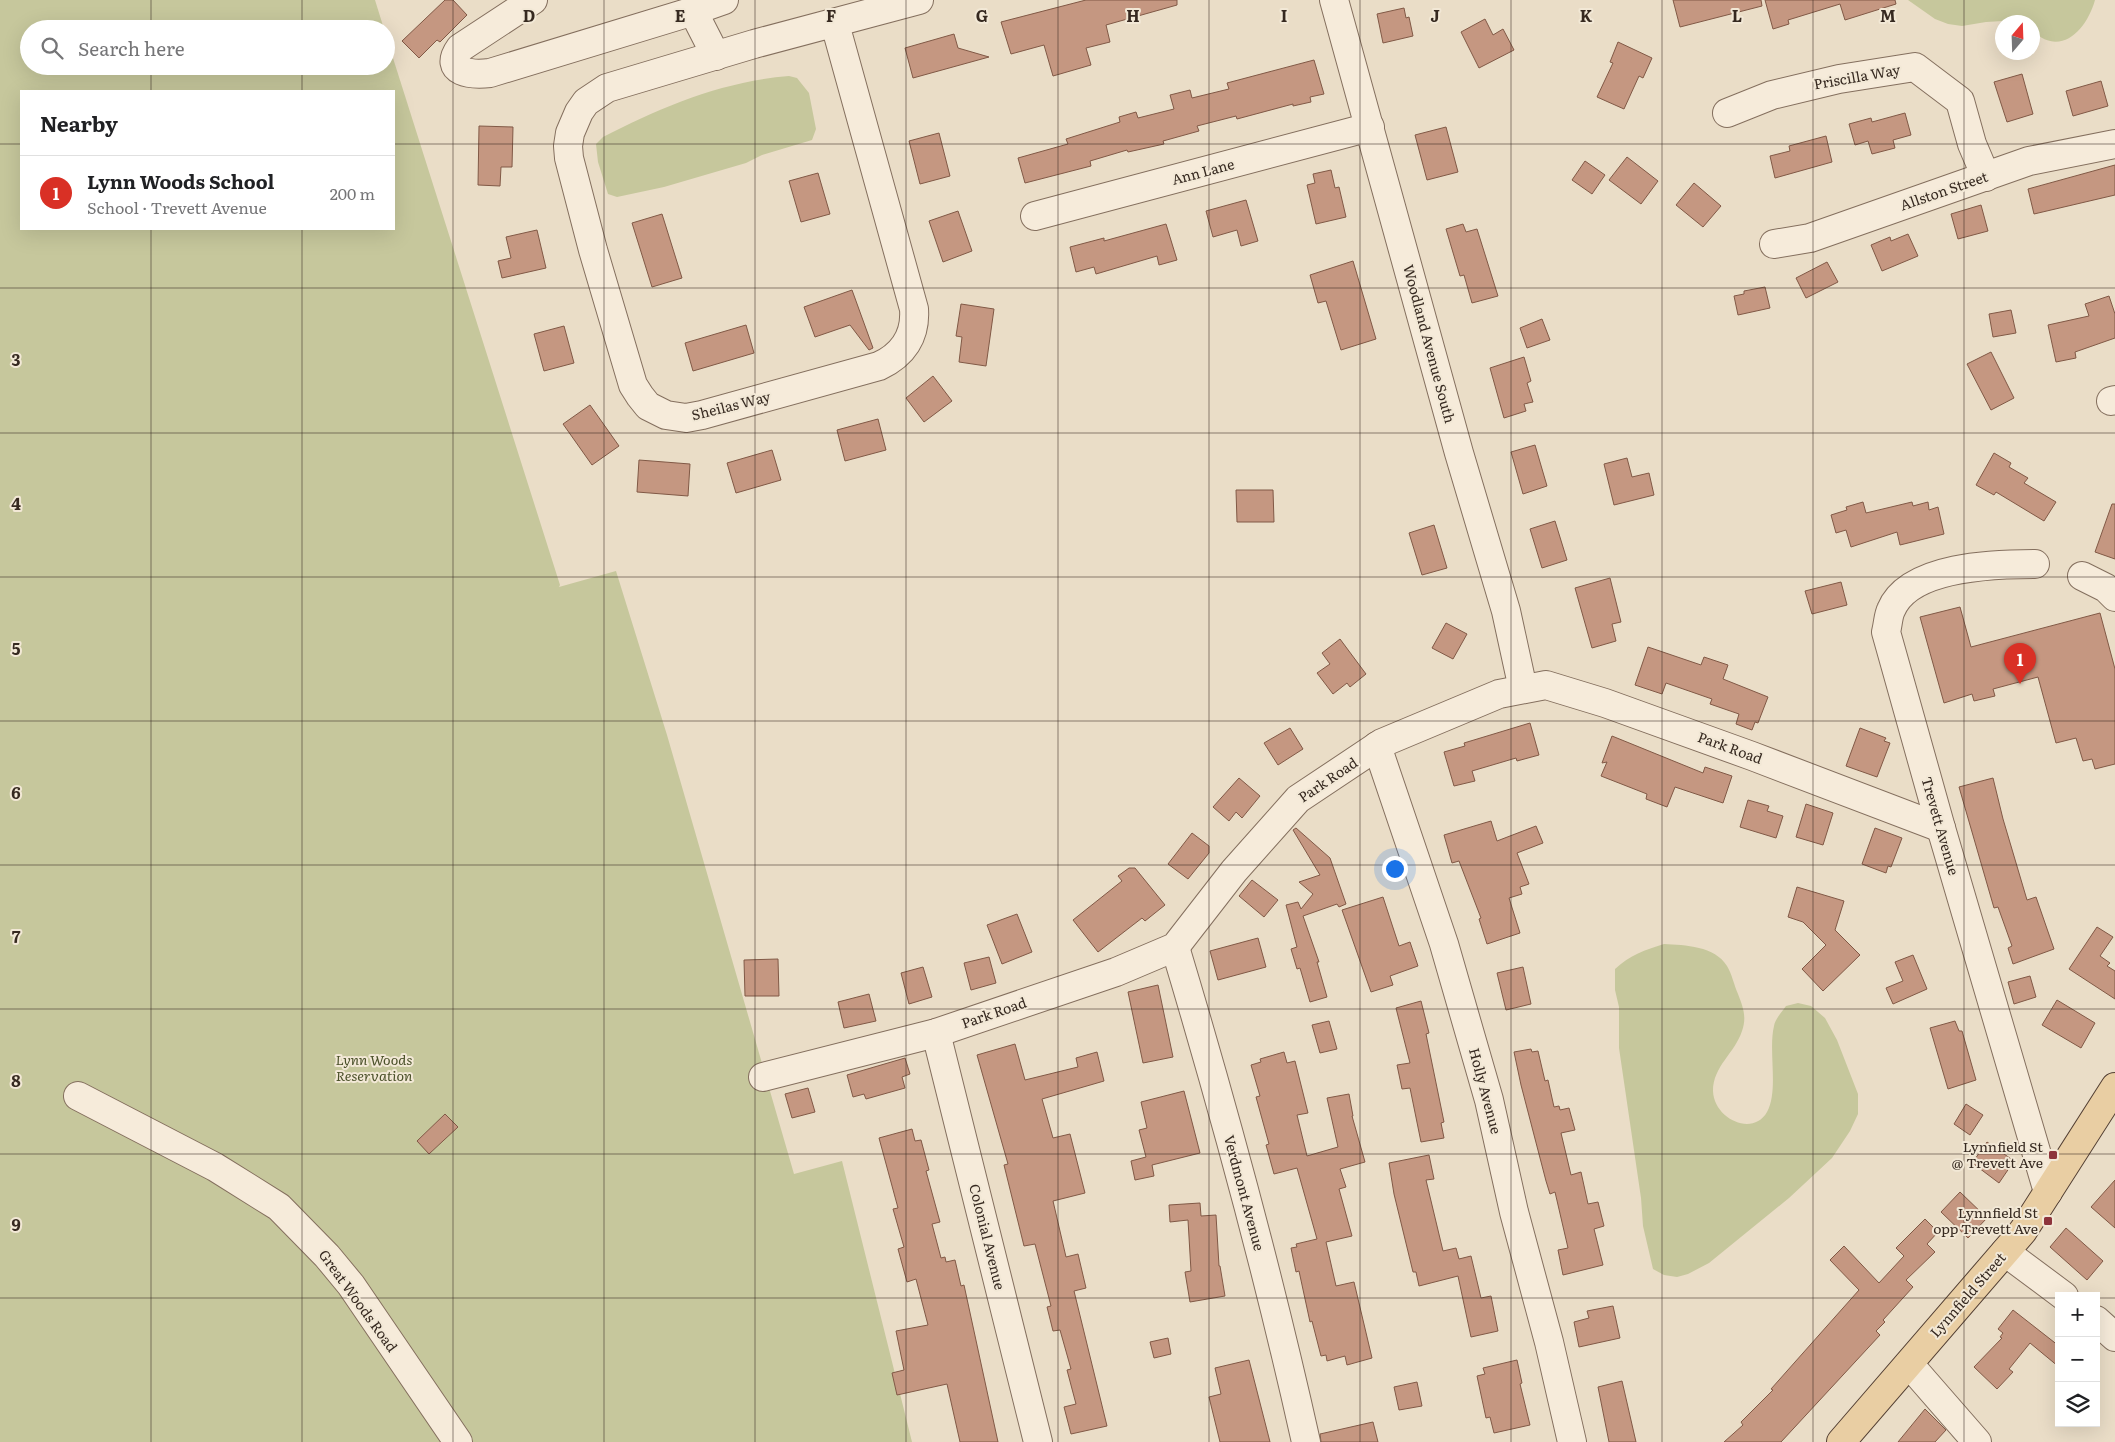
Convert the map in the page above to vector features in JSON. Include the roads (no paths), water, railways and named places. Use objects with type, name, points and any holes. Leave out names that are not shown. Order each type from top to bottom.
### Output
[{"type":"main road","name":"Lynnfield Street","points":[[1841,1442],[2023,1231],[2115,1087]]},
{"type":"street","points":[[533,0],[460,48],[455,58],[455,65],[459,70],[474,74],[490,72],[724,0]]},
{"type":"street","name":"Sheilas Way","points":[[835,24],[914,309],[915,318],[912,335],[900,353],[890,361],[879,366],[702,415],[677,418],[658,412],[648,406],[633,385],[593,250],[570,158],[568,146],[574,121],[586,102],[607,88],[919,0]]},
{"type":"street","name":"Woodland Avenue South","points":[[1334,0],[1459,453],[1506,611],[1523,689]]},
{"type":"street","points":[[693,11],[716,56]]},
{"type":"street","name":"Priscilla Way","points":[[1728,112],[1772,95],[1839,79],[1915,67],[1960,101],[1972,144],[1986,177]]},
{"type":"street","name":"Ann Lane","points":[[1035,216],[1370,127]]},
{"type":"street","name":"Allston Street","points":[[1774,244],[1810,238],[2029,161],[2115,144]]},
{"type":"street","name":"Trevett Avenue","points":[[2035,564],[2010,564],[1948,572],[1923,579],[1904,592],[1891,609],[1886,632],[1941,828],[2048,1192]]},
{"type":"street","points":[[2082,576],[2112,594]]},
{"type":"street","name":"Park Road","points":[[763,1077],[936,1033],[1116,972],[1175,946],[1234,871],[1298,799],[1378,746],[1499,694],[1546,685],[1605,703],[1770,762],[1941,828]]},
{"type":"street","name":"Holly Avenue","points":[[1378,746],[1444,944],[1489,1100],[1514,1212],[1549,1342],[1572,1442]]},
{"type":"street","name":"Verdmont Avenue","points":[[1175,946],[1208,1058],[1292,1377],[1306,1442]]},
{"type":"street","name":"Colonial Avenue","points":[[936,1033],[1038,1442]]},
{"type":"street","name":"Great Woods Road","points":[[78,1096],[215,1167],[279,1207],[327,1256],[350,1285],[458,1442]]},
{"type":"street","points":[[2005,1252],[2059,1292]]},
{"type":"street","points":[[2100,1324],[2115,1337]]},
{"type":"street","points":[[1909,1364],[1977,1442]]},
{"type":"place","name":"Lynn Woods School","points":[[2020,684]]},
{"type":"place","name":"Lynnfield St @ Trevett Ave","points":[[2053,1155]]},
{"type":"place","name":"Lynnfield St opp Trevett Ave","points":[[2048,1221]]},
{"type":"park label","name":"Lynn Woods Reservation","points":[[374,1068]]}]
